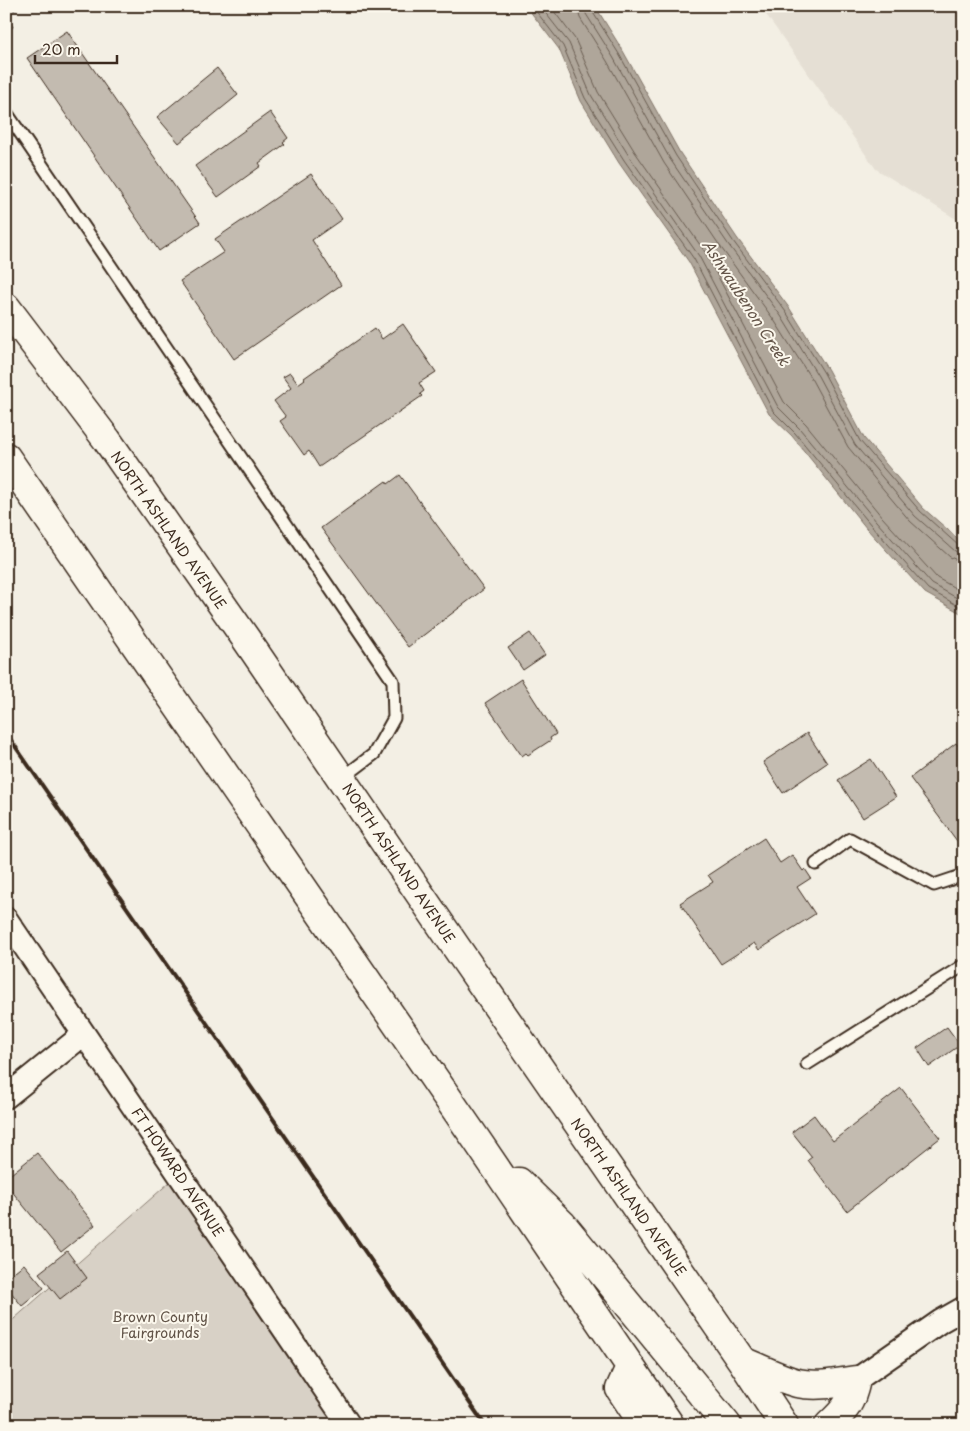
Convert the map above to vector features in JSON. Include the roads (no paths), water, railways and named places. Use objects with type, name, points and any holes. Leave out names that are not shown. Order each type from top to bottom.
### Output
[{"type":"main road","name":"NORTH ASHLAND AVENUE","points":[[6,307],[107,440],[742,1361],[784,1425]]},
{"type":"main road","points":[[6,457],[476,1139],[670,1425]]},
{"type":"main road","points":[[476,1139],[562,1224],[727,1425]]},
{"type":"main road","points":[[742,1361],[797,1383],[812,1385],[856,1380],[852,1398],[837,1420]]},
{"type":"main road","points":[[630,1367],[620,1389],[644,1425]]},
{"type":"street","name":"FT HOWARD AVENUE","points":[[6,919],[349,1425]]},
{"type":"street","points":[[6,1097],[84,1034]]},
{"type":"street","points":[[856,1380],[941,1321],[964,1308]]},
{"type":"lane","points":[[6,112],[393,682],[394,718],[374,754],[341,779]]},
{"type":"lane","points":[[816,864],[850,839],[934,884],[964,875]]},
{"type":"lane","points":[[807,1064],[964,965]]},
{"type":"water","name":"Ashwaubenon Creek","points":[[526,6],[595,6],[623,51],[680,153],[737,238],[790,309],[828,370],[864,438],[923,508],[964,544],[964,615],[925,593],[867,529],[792,436],[769,414],[689,262],[619,163],[581,101],[559,49]]},
{"type":"railway","points":[[6,733],[485,1425]]},
{"type":"park label","name":"Brown County Fairgrounds","points":[[160,1324]]}]
